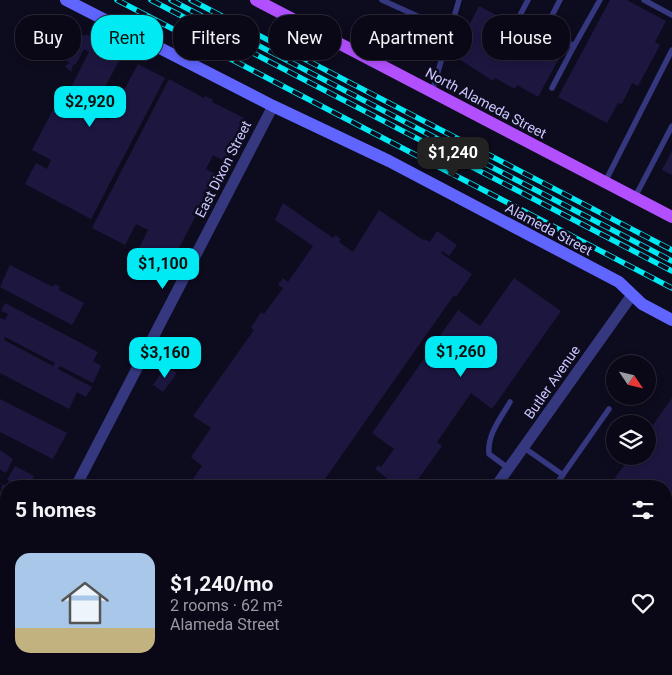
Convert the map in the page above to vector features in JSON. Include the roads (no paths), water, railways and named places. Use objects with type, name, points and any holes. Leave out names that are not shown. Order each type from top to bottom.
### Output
[{"type":"main road","name":"North Alameda Street","points":[[263,2],[634,198]]},
{"type":"main road","points":[[634,198],[672,217]]},
{"type":"street","points":[[66,0],[273,106]]},
{"type":"street","name":"Alameda Street","points":[[273,106],[407,170],[619,282],[642,304],[672,320]]},
{"type":"street","name":"East Dixon Street","points":[[79,480],[273,106]]},
{"type":"street","name":"Butler Avenue","points":[[500,480],[632,295]]},
{"type":"lane","points":[[382,0],[415,15]]},
{"type":"lane","points":[[455,15],[460,0]]},
{"type":"lane","points":[[520,15],[528,0]]},
{"type":"lane","points":[[552,15],[560,0]]},
{"type":"lane","points":[[552,88],[600,0]]},
{"type":"lane","points":[[644,0],[672,15]]},
{"type":"lane","points":[[570,44],[574,46]]},
{"type":"lane","points":[[605,182],[672,50]]},
{"type":"lane","points":[[432,92],[441,60]]},
{"type":"lane","points":[[634,198],[672,126]]},
{"type":"lane","points":[[508,468],[489,454],[488,446],[493,430],[510,402]]},
{"type":"lane","points":[[559,480],[609,409]]},
{"type":"lane","points":[[523,447],[563,475]]},
{"type":"railway","points":[[117,0],[672,288]]},
{"type":"railway","points":[[151,0],[672,271]]},
{"type":"railway","points":[[171,0],[672,261]]},
{"type":"railway","points":[[191,0],[672,250]]}]
